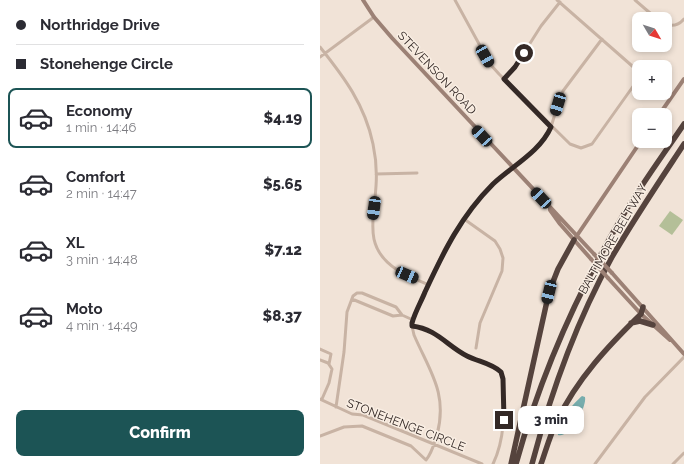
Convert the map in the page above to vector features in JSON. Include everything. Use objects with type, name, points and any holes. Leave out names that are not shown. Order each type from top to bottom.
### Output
[{"type":"highway","name":"BALTIMORE BELTWAY","points":[[516,464],[534,405],[552,357],[590,274],[623,216],[684,124]]},
{"type":"highway","name":"BALTIMORE BELTWAY","points":[[532,464],[555,386],[575,332],[612,258],[633,222],[684,144]]},
{"type":"highway","points":[[511,464],[549,292],[558,269],[575,238]]},
{"type":"highway","points":[[541,464],[556,422],[572,394],[599,357],[641,314],[643,307]]},
{"type":"highway","points":[[631,323],[640,321],[653,325]]},
{"type":"main road","name":"STEVENSON ROAD","points":[[363,0],[374,18],[397,44],[550,208],[560,224],[594,254],[643,307],[678,348]]},
{"type":"main road","points":[[664,108],[684,79]]},
{"type":"main road","points":[[575,238],[637,148]]},
{"type":"main road","name":"STEVENSON ROAD","points":[[575,238],[591,260],[641,314],[684,354]]},
{"type":"street","points":[[455,0],[490,64],[551,127],[573,147],[581,148],[589,146],[632,88]]},
{"type":"street","points":[[635,0],[649,12]]},
{"type":"street","points":[[504,79],[515,67],[540,26],[558,1],[632,66]]},
{"type":"street","points":[[320,57],[374,18]]},
{"type":"street","points":[[672,26],[684,19]]},
{"type":"street","points":[[320,436],[344,427],[362,426],[411,446],[426,460],[431,454],[440,417],[439,392],[436,382],[414,335],[412,326],[413,320],[444,250],[464,219],[484,194],[541,143],[551,127],[563,91],[602,39]]},
{"type":"street","points":[[320,47],[347,82],[362,108],[372,142],[376,174],[372,227],[378,249],[394,268],[429,285]]},
{"type":"street","points":[[376,174],[417,173]]},
{"type":"street","points":[[464,219],[494,241],[500,249],[503,258],[502,271],[481,319],[476,348]]},
{"type":"street","points":[[402,315],[393,316],[352,299],[355,294],[362,293],[396,307],[402,315],[413,320]]},
{"type":"street","name":"STONEHENGE CIRCLE","points":[[352,299],[347,312],[344,352],[336,407],[352,414],[363,415],[482,464]]},
{"type":"street","points":[[412,326],[432,332],[461,353],[490,364],[503,375],[503,428],[497,456],[493,464]]},
{"type":"street","points":[[320,350],[332,354],[329,364]]},
{"type":"street","points":[[594,464],[645,397],[684,358]]},
{"type":"street","points":[[320,360],[329,364],[332,369],[329,383],[321,399],[336,407]]},
{"type":"street","points":[[673,464],[684,453]]},
{"type":"green space","points":[[670,211],[683,220],[672,235],[659,226]]},
{"type":"water","points":[[582,396],[585,397],[585,402],[577,421],[568,432],[563,435],[558,435],[559,425],[562,419]]},
{"type":"route","points":[[504,420],[503,375],[501,372],[490,364],[468,357],[441,337],[426,329],[412,326],[412,323],[444,250],[464,219],[493,184],[541,143],[551,127],[504,79],[515,67],[524,53]]}]
